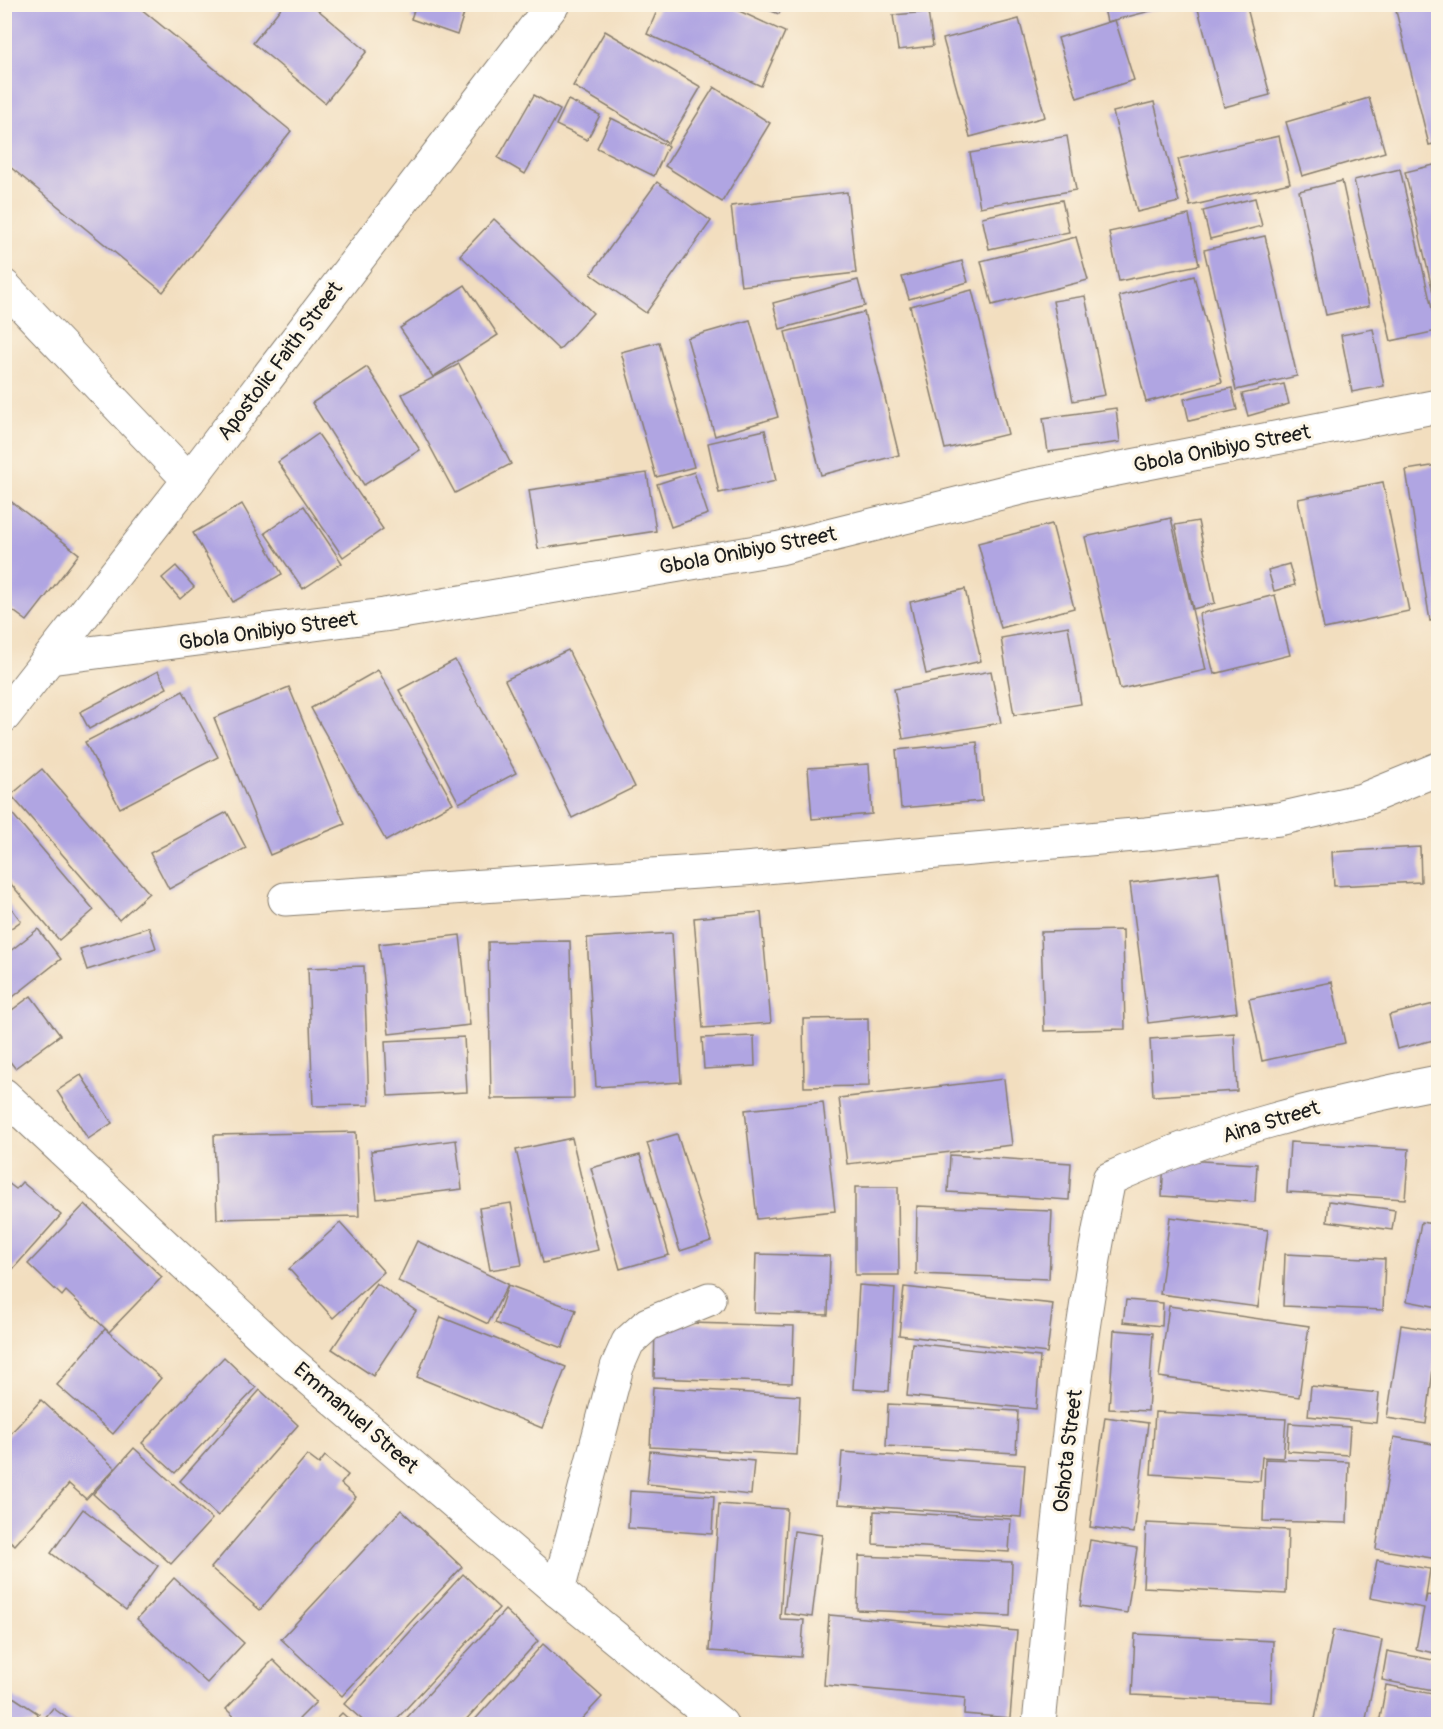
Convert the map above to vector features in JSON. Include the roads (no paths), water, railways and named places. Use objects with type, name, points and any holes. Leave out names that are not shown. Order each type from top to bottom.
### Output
[{"type":"street","name":"Apostolic Faith Street","points":[[4,716],[189,480],[553,4]]},
{"type":"street","points":[[4,286],[189,480]]},
{"type":"street","name":"Gbola Onibiyo Street","points":[[50,658],[384,615],[780,548],[1025,488],[1438,406]]},
{"type":"street","points":[[285,900],[744,869],[1146,834],[1290,817],[1362,800],[1438,769]]},
{"type":"street","name":"Aina Street","points":[[1109,1179],[1153,1159],[1331,1103],[1438,1082]]},
{"type":"street","name":"Emmanuel Street","points":[[4,1095],[281,1354],[558,1591],[721,1725]]},
{"type":"street","name":"Oshota Street","points":[[1039,1725],[1062,1487],[1100,1223],[1109,1179]]},
{"type":"street","points":[[558,1591],[617,1367],[628,1342],[648,1324],[709,1299]]}]
